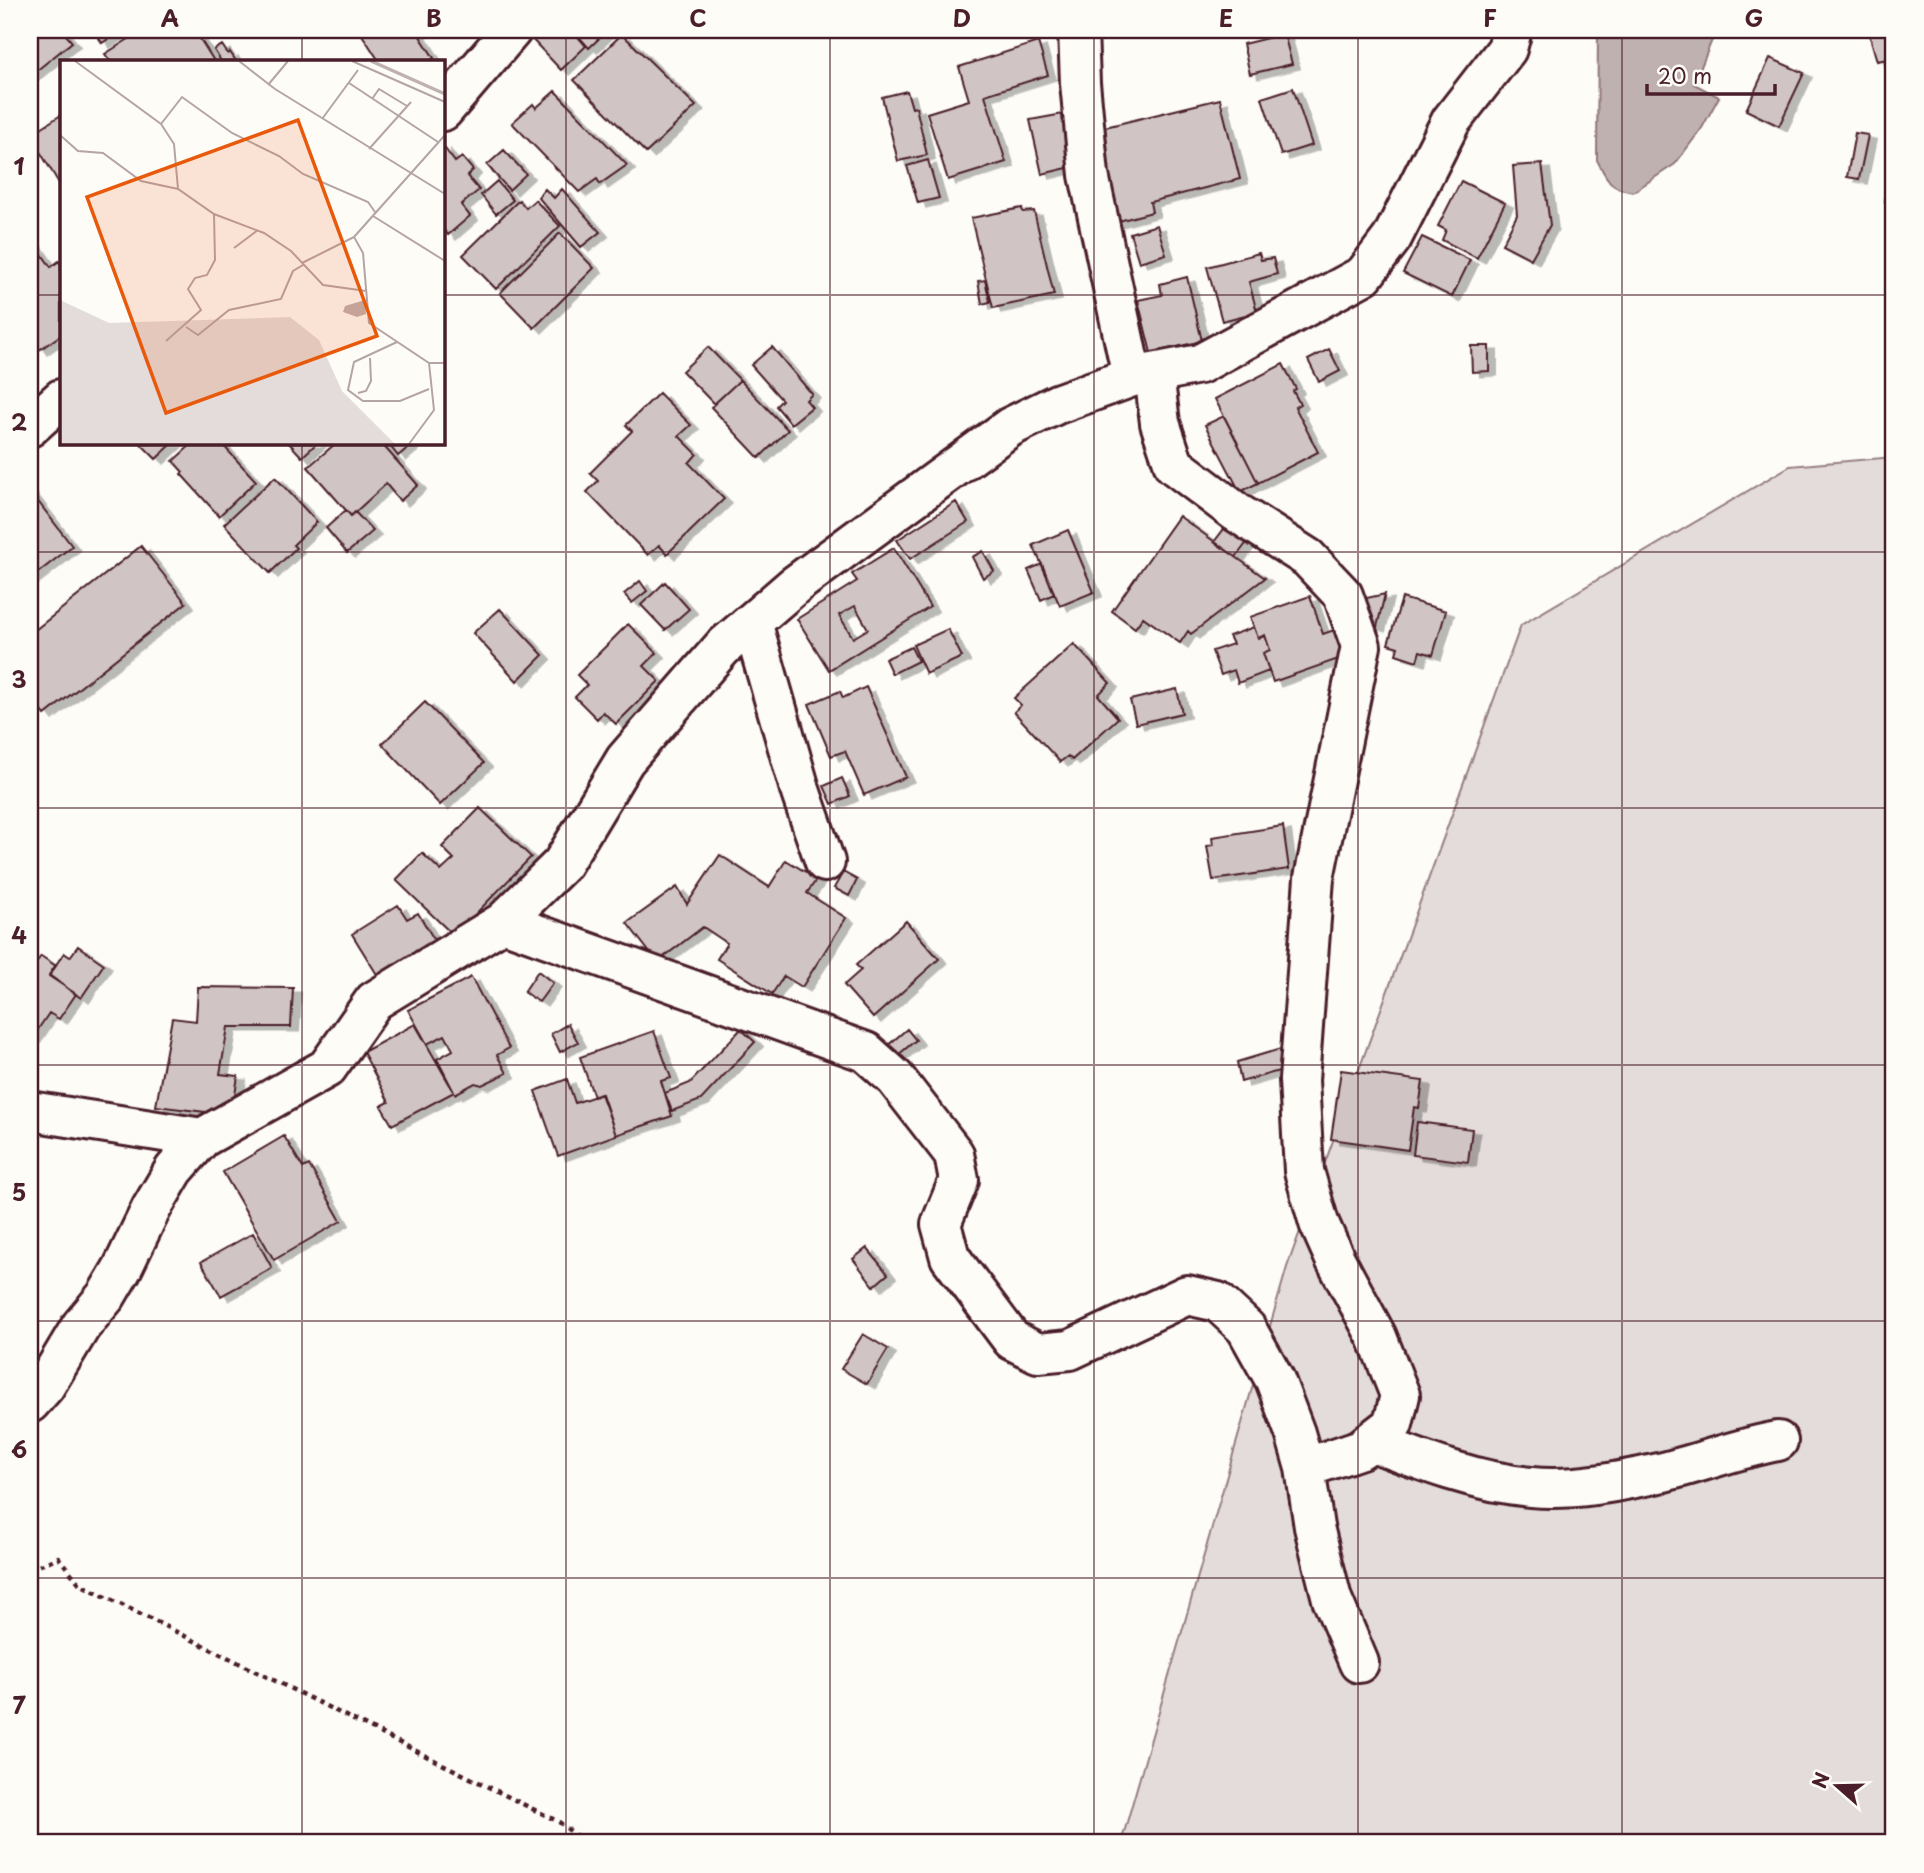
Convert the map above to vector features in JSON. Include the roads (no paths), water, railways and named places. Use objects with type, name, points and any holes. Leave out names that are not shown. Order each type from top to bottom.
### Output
[{"type":"street","points":[[444,110],[512,30]]},
{"type":"street","points":[[1078,30],[1089,175],[1143,375],[1174,465],[1237,512],[1308,558],[1343,595],[1361,646],[1314,878],[1299,1080],[1304,1171],[1319,1223],[1377,1338],[1400,1395],[1393,1424],[1361,1449],[1305,1468]]},
{"type":"street","points":[[30,1403],[45,1386],[81,1326],[106,1296],[150,1209],[174,1170],[202,1138],[327,1068],[374,1001],[503,922],[562,864],[625,760],[722,649],[795,585],[1010,427],[1057,404],[1143,375],[1200,364],[1364,275],[1392,238],[1451,121],[1507,48],[1512,30]]},
{"type":"street","points":[[30,427],[60,400]]},
{"type":"street","points":[[752,622],[801,793],[825,862]]},
{"type":"street","points":[[503,922],[866,1052],[895,1079],[954,1154],[959,1180],[941,1224],[950,1258],[1012,1340],[1038,1353],[1070,1350],[1187,1296],[1218,1302],[1246,1328],[1275,1380],[1296,1433],[1305,1468],[1314,1527],[1332,1598],[1359,1662]]},
{"type":"street","points":[[30,1111],[202,1138]]},
{"type":"street","points":[[1371,1441],[1413,1458],[1485,1479],[1531,1487],[1593,1485],[1660,1473],[1745,1447],[1778,1441]]}]
